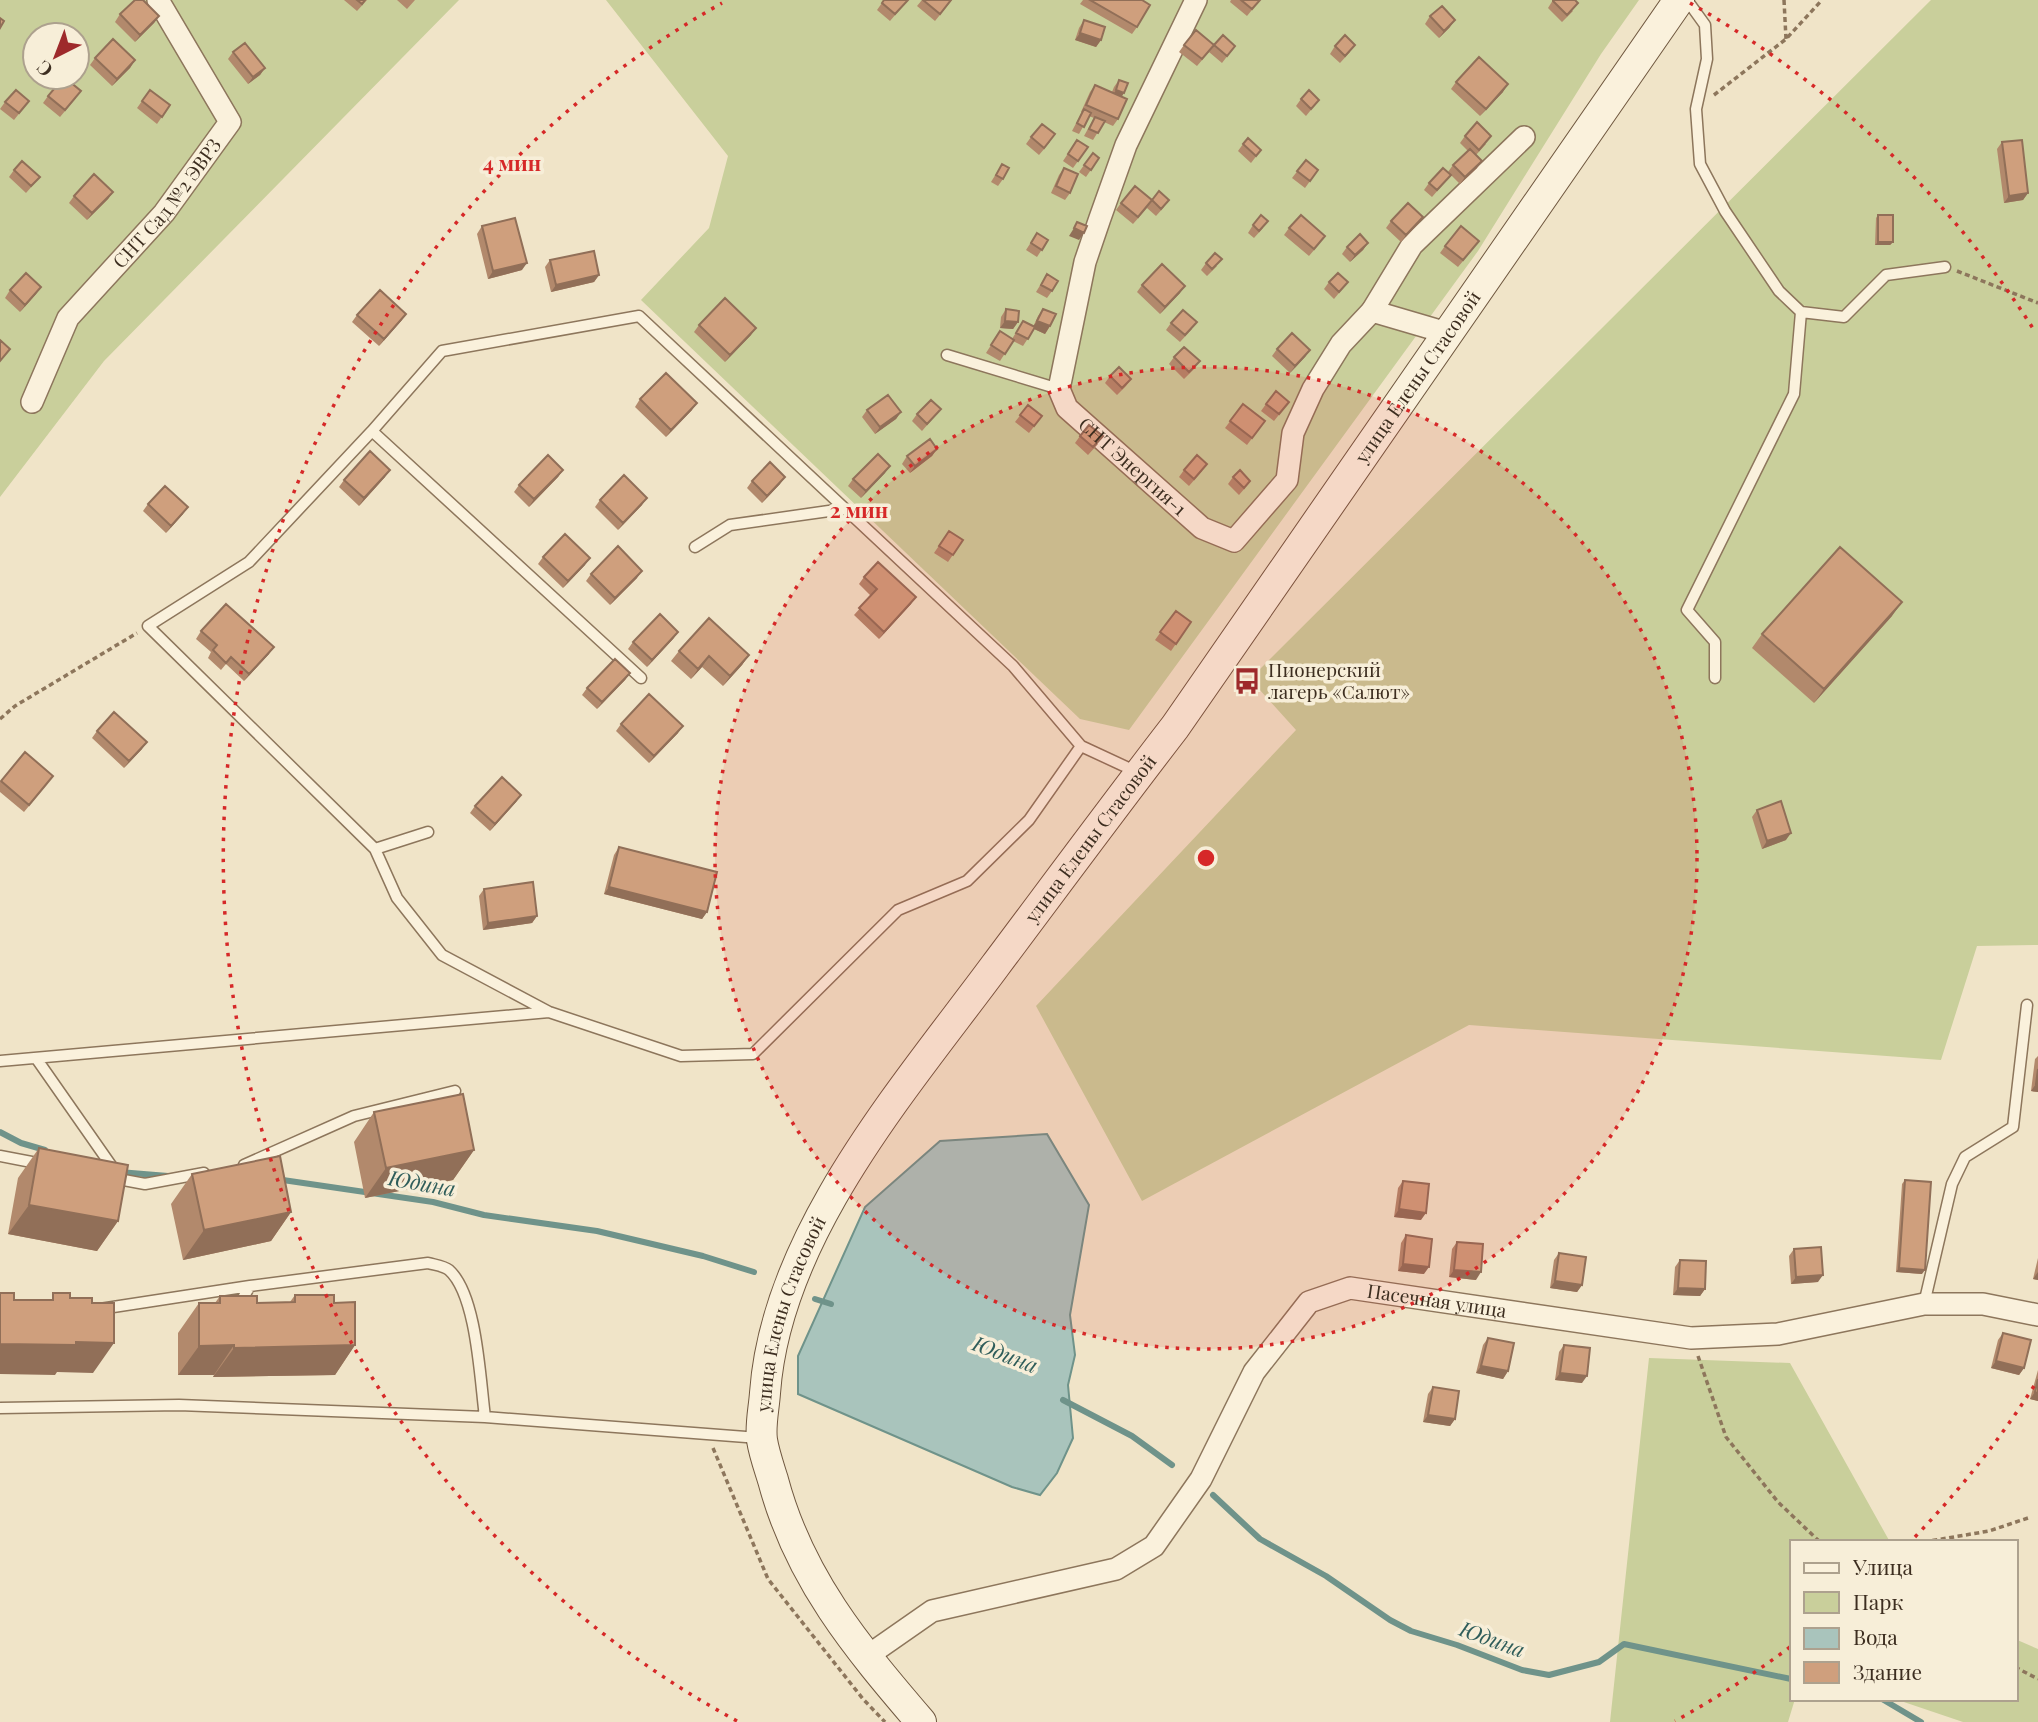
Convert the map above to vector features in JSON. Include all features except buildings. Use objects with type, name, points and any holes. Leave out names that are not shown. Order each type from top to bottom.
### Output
[{"type":"main road","name":"улица Елены Стасовой","points":[[921,1722],[866,1657],[813,1582],[793,1541],[778,1500],[762,1439],[767,1364],[789,1285],[808,1240],[833,1194],[898,1097],[1175,727],[1679,0]]},
{"type":"street","name":"СНТ Сад №2 ЭВРЗ","points":[[32,401],[68,317],[164,214],[230,122],[158,0]]},
{"type":"street","points":[[1059,389],[1085,262],[1100,218],[1126,145],[1196,0]]},
{"type":"street","points":[[1447,333],[1373,311],[1412,246],[1524,137]]},
{"type":"street","name":"СНТ Энергия-1","points":[[1059,389],[1067,408],[1202,528],[1234,541],[1287,480],[1293,433],[1312,389],[1341,344],[1373,311]]},
{"type":"street","name":"Пасечная улица","points":[[866,1657],[932,1611],[1116,1569],[1154,1546],[1201,1479],[1254,1372],[1309,1302],[1350,1288],[1691,1338],[1778,1334],[1924,1304],[1983,1304],[2038,1315]]},
{"type":"lane","points":[[1687,0],[1705,25],[1707,59],[1696,110],[1700,164],[1724,211],[1779,290],[1801,312],[1844,317],[1886,275],[1945,267]]},
{"type":"lane","points":[[1715,678],[1715,642],[1687,610],[1794,394],[1801,312]]},
{"type":"lane","points":[[1081,746],[1030,820],[967,881],[898,910],[753,1054],[681,1056],[549,1012],[442,955],[397,898],[375,849],[148,626],[249,562],[372,431],[442,351],[639,316],[1013,666],[1081,746],[1139,773]]},
{"type":"lane","points":[[947,355],[1059,389]]},
{"type":"lane","points":[[372,431],[640,678]]},
{"type":"lane","points":[[695,547],[730,525],[843,509]]},
{"type":"lane","points":[[375,849],[428,832]]},
{"type":"lane","points":[[1924,1304],[1952,1184],[1965,1157],[2013,1127],[2026,1005]]},
{"type":"lane","points":[[0,1061],[549,1012]]},
{"type":"lane","points":[[36,1058],[121,1179]]},
{"type":"lane","points":[[236,1167],[354,1116],[455,1091]]},
{"type":"lane","points":[[0,1156],[54,1166]]},
{"type":"lane","points":[[108,1177],[145,1184],[210,1171]]},
{"type":"lane","points":[[87,1308],[100,1309],[428,1263],[447,1269],[461,1285],[474,1326],[485,1417]]},
{"type":"lane","points":[[242,1321],[240,1303],[250,1286]]},
{"type":"lane","points":[[0,1408],[179,1405],[485,1417],[762,1439]]},
{"type":"path","points":[[1784,0],[1786,39]]},
{"type":"path","points":[[1696,110],[1786,39],[1822,0]]},
{"type":"path","points":[[1945,267],[2038,303]]},
{"type":"path","points":[[0,719],[15,706],[148,626]]},
{"type":"path","points":[[1691,1338],[1726,1437],[1778,1502],[1818,1540]]},
{"type":"path","points":[[707,1433],[768,1579],[863,1699],[886,1722]]},
{"type":"path","points":[[1936,1540],[1989,1531],[2028,1518]]},
{"type":"path","points":[[2017,1668],[2038,1679]]},
{"type":"green space","points":[[0,0],[459,0],[104,361],[0,497]]},
{"type":"green space","points":[[606,0],[1639,0],[1601,54],[1478,251],[1129,730],[1080,719],[641,300],[709,228],[728,156]]},
{"type":"green space","points":[[1931,0],[2038,0],[2038,945],[1977,946],[1941,1060],[1469,1025],[1142,1201],[1036,1006],[1296,730],[1250,679]]},
{"type":"green space","points":[[1649,1358],[1790,1363],[1889,1540],[1790,1540],[1790,1701],[1794,1701],[1788,1722],[1610,1722]]},
{"type":"green space","points":[[2017,1640],[2038,1649],[2038,1722],[1963,1722],[1901,1701],[2017,1701]]},
{"type":"water","points":[[1047,1134],[1089,1205],[1070,1315],[1075,1355],[1068,1385],[1073,1438],[1057,1473],[1040,1495],[1012,1487],[798,1394],[798,1356],[865,1207],[940,1141]]},
{"type":"waterway","name":"Юдина","points":[[0,1132],[21,1143],[45,1150]]},
{"type":"waterway","name":"Юдина","points":[[119,1172],[168,1176]]},
{"type":"waterway","name":"Юдина","points":[[276,1179],[433,1202],[484,1215],[597,1231],[703,1256],[754,1272]]},
{"type":"waterway","name":"Юдина","points":[[815,1299],[831,1304]]},
{"type":"waterway","name":"Юдина","points":[[1063,1400],[1132,1436],[1172,1465]]},
{"type":"waterway","name":"Юдина","points":[[1213,1495],[1260,1539],[1326,1576],[1390,1620],[1411,1631],[1522,1670],[1549,1675],[1599,1662],[1624,1644],[1790,1679]]},
{"type":"waterway","name":"Юдина","points":[[1885,1701],[1921,1722]]},
{"type":"place","name":"Пионерский лагерь «Салют»","points":[[1247,681]]}]
